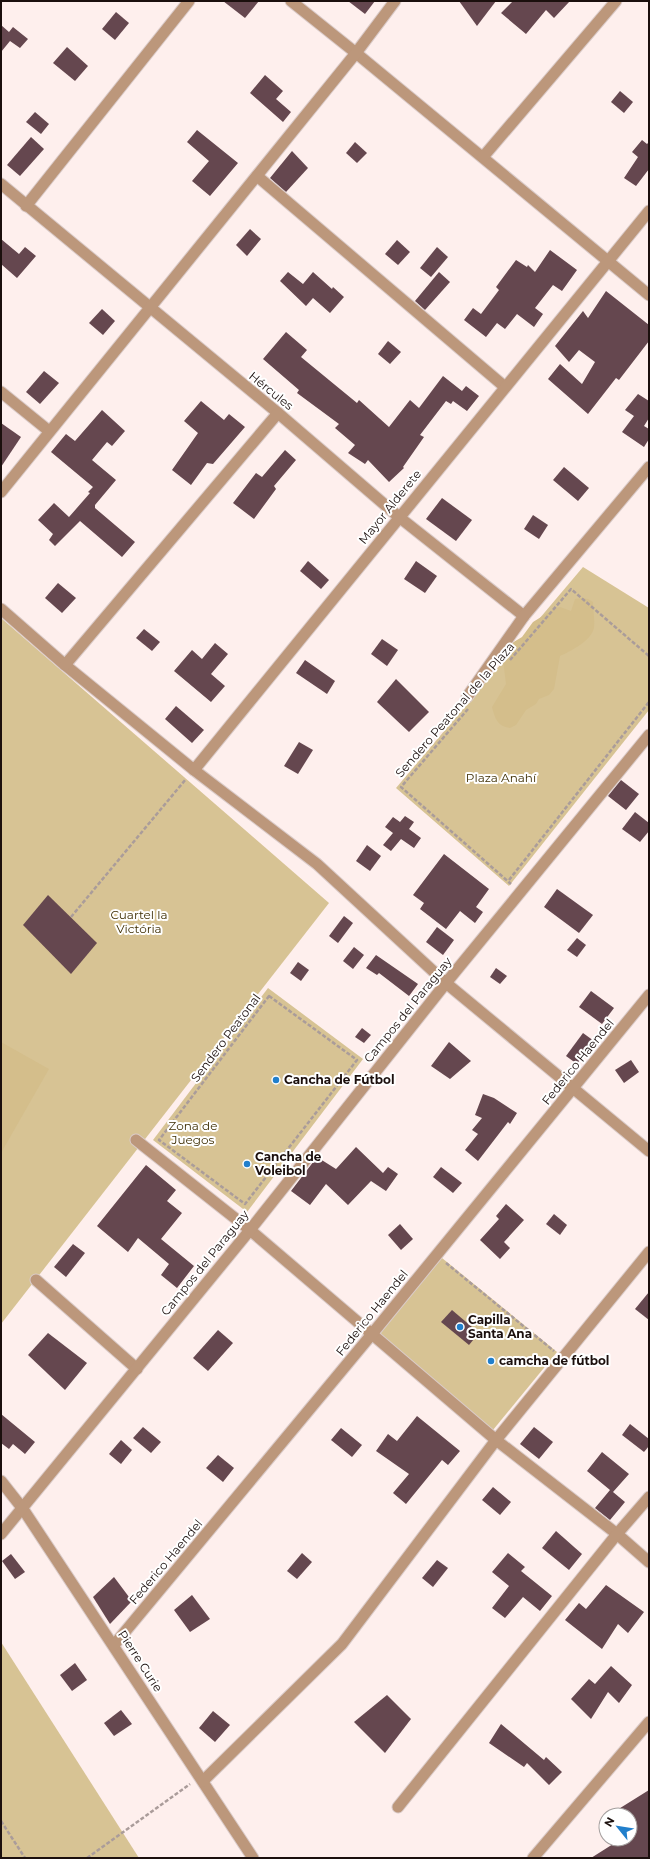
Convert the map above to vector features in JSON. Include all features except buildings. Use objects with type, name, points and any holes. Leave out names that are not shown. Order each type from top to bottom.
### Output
[{"type":"street","points":[[26,206],[189,1]]},
{"type":"street","points":[[291,1],[649,295]]},
{"type":"street","points":[[1,492],[356,53],[395,1]]},
{"type":"street","points":[[483,158],[616,1]]},
{"type":"street","points":[[257,176],[505,387]]},
{"type":"street","name":"Hércules","points":[[1,184],[278,413],[399,517],[524,616]]},
{"type":"street","name":"Mayor Alderete","points":[[194,770],[649,211]]},
{"type":"street","points":[[1,392],[49,432]]},
{"type":"street","points":[[65,665],[278,413]]},
{"type":"street","points":[[470,700],[524,616],[649,467]]},
{"type":"street","points":[[1,609],[65,665],[194,770],[317,864],[446,983],[574,1087],[649,1151]]},
{"type":"street","name":"Campos del Paraguay","points":[[1,1534],[250,1230],[446,983],[649,735]]},
{"type":"street","name":"Federico Haendel","points":[[114,1644],[372,1334],[649,995]]},
{"type":"street","points":[[136,1140],[250,1230],[496,1440],[617,1534],[649,1562]]},
{"type":"street","points":[[202,1779],[342,1644],[496,1440],[649,1252]]},
{"type":"street","points":[[36,1280],[137,1369]]},
{"type":"street","name":"Pierre Curie","points":[[1,1481],[23,1509],[114,1644],[253,1858]]},
{"type":"street","points":[[398,1807],[617,1534],[649,1497]]},
{"type":"street","points":[[533,1858],[649,1722]]},
{"type":"path","name":"Sendero Peatonal de la Plaza","points":[[509,661],[571,589],[649,656]]},
{"type":"path","name":"Sendero Peatonal de la Plaza","points":[[470,700],[401,787],[509,880],[649,702]]},
{"type":"path","points":[[71,917],[194,770]]},
{"type":"path","name":"Sendero Peatonal","points":[[269,996],[357,1060],[245,1204],[159,1140],[269,996]]},
{"type":"path","points":[[442,1260],[555,1352]]},
{"type":"path","points":[[87,1858],[202,1779]]},
{"type":"path","points":[[1,1821],[26,1858]]},
{"type":"green space","name":"Plaza Anahí","points":[[583,567],[649,608],[649,710],[509,886],[396,788]]},
{"type":"green space","name":"Cuartel la Victória","points":[[1,618],[329,903],[1,1324]]},
{"type":"green space","name":"Zona de Juegos","points":[[268,988],[363,1059],[247,1212],[153,1140]]},
{"type":"green space","points":[[442,1258],[557,1352],[493,1430],[378,1333]]},
{"type":"green space","points":[[1,1642],[139,1858],[1,1858]]},
{"type":"shaded area","points":[[582,598],[593,602],[594,628],[592,633],[580,645],[560,656],[554,689],[549,695],[539,699],[536,704],[526,710],[516,725],[510,728],[502,725],[497,721],[492,707],[506,684],[503,660],[504,654],[512,643],[522,637],[533,622],[560,607],[571,611],[575,599]]},
{"type":"shaded area","points":[[1,1042],[49,1069],[1,1153]]},
{"type":"place","name":"Cancha de Fútbol","points":[[276,1080]]},
{"type":"place","name":"Cancha de Voleibol","points":[[247,1164]]},
{"type":"place","name":"Capilla Santa Ana","points":[[460,1327]]},
{"type":"place","name":"camcha de fútbol","points":[[491,1361]]}]
